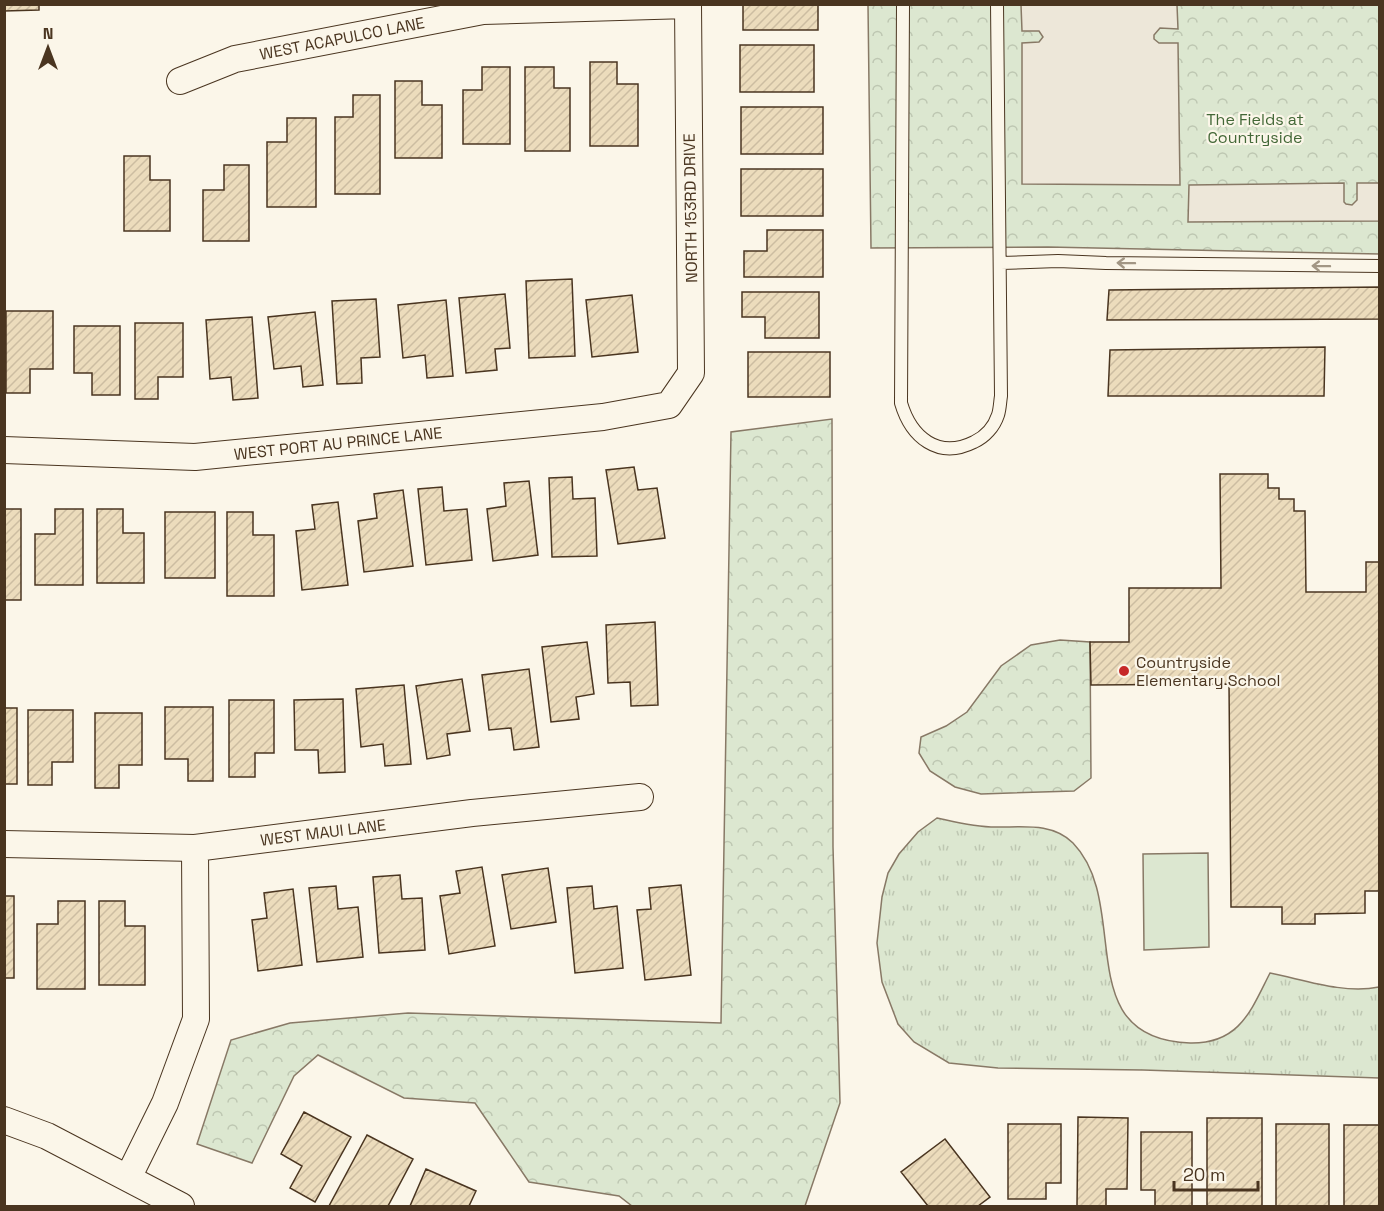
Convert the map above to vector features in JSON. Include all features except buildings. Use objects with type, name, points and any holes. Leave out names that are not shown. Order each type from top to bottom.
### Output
[{"type":"street","name":"WEST ACAPULCO LANE","points":[[180,81],[235,59],[483,11],[688,5]]},
{"type":"street","name":"NORTH 153RD DRIVE","points":[[669,405],[691,373],[688,5]]},
{"type":"street","name":"WEST PORT AU PRINCE LANE","points":[[4,450],[195,457],[603,417],[669,405]]},
{"type":"street","name":"WEST MAUI LANE","points":[[4,844],[195,848],[472,813],[640,797]]},
{"type":"street","points":[[128,1178],[165,1103],[196,1019],[195,848]]},
{"type":"street","points":[[4,1120],[47,1136],[181,1206]]},
{"type":"lane","points":[[903,4],[901,403],[905,416],[920,437],[933,446],[958,448],[981,438],[990,429],[998,415],[1001,396],[997,4]]},
{"type":"lane","points":[[1001,262],[1380,266]]},
{"type":"green space","name":"The Fields at Countryside","points":[[868,5],[1379,5],[1379,254],[1048,247],[871,248]]},
{"type":"green space","points":[[832,419],[833,847],[840,1103],[805,1206],[632,1206],[619,1196],[529,1182],[475,1103],[404,1098],[318,1055],[294,1076],[252,1163],[197,1144],[231,1040],[290,1023],[408,1013],[721,1023],[731,432]]},
{"type":"green space","points":[[1060,640],[1090,642],[1091,778],[1074,791],[981,794],[955,787],[930,771],[919,753],[921,737],[946,726],[967,712],[1001,666],[1031,645]]},
{"type":"green space","points":[[937,818],[964,824],[1045,829],[1055,831],[1073,843],[1090,869],[1099,900],[1108,965],[1115,994],[1129,1019],[1152,1036],[1190,1043],[1221,1038],[1232,1031],[1250,1012],[1270,973],[1352,989],[1379,987],[1379,1078],[1143,1070],[998,1068],[949,1063],[914,1042],[898,1024],[882,982],[877,943],[882,897],[888,873],[899,854],[918,832]]},
{"type":"green space","points":[[1208,853],[1209,947],[1144,950],[1143,854]]},
{"type":"shaded area","points":[[1021,5],[1177,5],[1178,29],[1160,28],[1154,35],[1154,39],[1159,43],[1178,43],[1180,185],[1022,184],[1022,43],[1039,42],[1043,37],[1039,31],[1022,31]]},
{"type":"shaded area","points":[[1344,183],[1344,202],[1352,205],[1357,200],[1357,183],[1379,183],[1379,221],[1188,222],[1189,185]]},
{"type":"place","name":"Countryside Elementary School","points":[[1124,671]]}]
